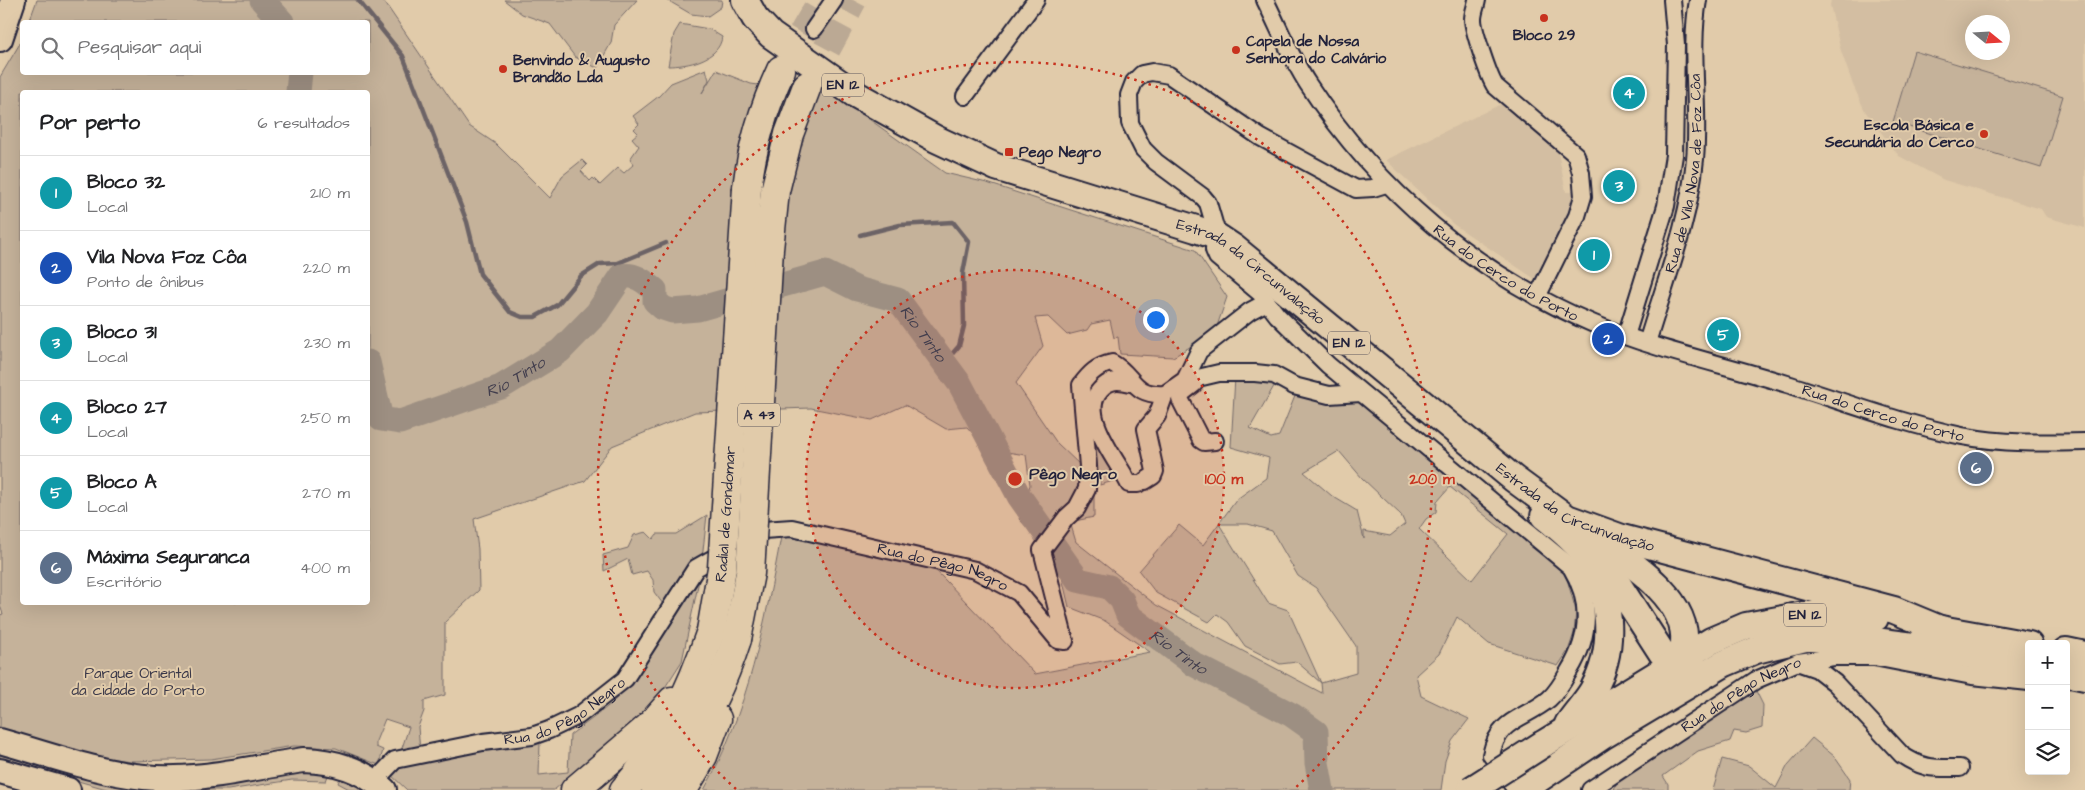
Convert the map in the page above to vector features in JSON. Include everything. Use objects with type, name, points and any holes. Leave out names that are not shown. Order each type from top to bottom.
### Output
[{"type":"highway","name":"Radial de Gondomar","points":[[664,779],[665,737],[680,710],[711,631],[722,568],[747,188],[758,128],[780,70]]},
{"type":"highway","name":"Radial de Gondomar","points":[[624,790],[664,779],[703,756],[726,696],[728,665],[737,639],[750,573],[769,249],[775,191],[789,134],[807,86]]},
{"type":"highway","points":[[576,790],[649,727],[696,671]]},
{"type":"main road","points":[[0,39],[12,0]]},
{"type":"main road","name":"Estrada da Circunvalação","points":[[745,0],[755,18],[772,35],[855,94],[936,139],[996,167],[1216,236],[1234,248],[1514,479],[1567,518],[1622,538],[1894,610],[1940,629]]},
{"type":"main road","points":[[1514,479],[1530,503],[1583,552],[1596,576],[1606,603],[1609,635],[1600,675],[1592,690],[1565,728]]},
{"type":"main road","points":[[1567,518],[1663,590],[1678,615],[1683,630],[1684,646],[1669,683],[1620,713],[1604,735]]},
{"type":"main road","name":"EN 12","points":[[1567,518],[1597,553],[1658,647],[1666,656],[1678,662],[1710,672]]},
{"type":"main road","name":"Estrada da Circunvalação","points":[[1678,662],[1711,641],[1746,626],[1804,615],[1852,615],[2025,644]]},
{"type":"main road","name":"EN 12","points":[[1522,790],[1604,735],[1710,672],[1756,650],[1805,638],[1851,638],[1937,649],[2025,665]]},
{"type":"main road","points":[[2070,652],[2085,655]]},
{"type":"main road","name":"EN 12","points":[[1471,790],[1565,728],[1590,716],[1678,662]]},
{"type":"main road","points":[[2070,675],[2085,677]]},
{"type":"main road","points":[[0,741],[111,772],[146,778],[189,777],[304,760],[336,764],[379,786]]},
{"type":"main road","points":[[0,771],[68,790]]},
{"type":"street","points":[[814,29],[834,0]]},
{"type":"street","points":[[965,96],[1036,0]]},
{"type":"street","name":"Rua do Cerco do Porto","points":[[1266,0],[1306,82],[1346,136],[1386,184],[1450,240],[1494,271],[1537,297],[1596,324],[1647,343],[1964,436],[2011,442],[2085,442]]},
{"type":"street","points":[[1477,0],[1473,17],[1474,29],[1490,78],[1495,86],[1576,155],[1581,173],[1583,196],[1577,216],[1537,297]]},
{"type":"street","name":"Rua de Vila Nova de Foz Côa","points":[[1626,336],[1666,206],[1674,155],[1676,45],[1672,0]]},
{"type":"street","name":"Rua de Vila Nova de Foz Côa","points":[[1647,343],[1687,214],[1695,158],[1694,74],[1698,0]]},
{"type":"street","points":[[1386,184],[1372,188],[1356,189],[1260,137],[1169,75],[1152,72],[1142,74],[1134,82],[1129,95],[1130,123],[1136,137],[1156,162],[1203,196],[1213,217],[1216,236],[1214,250],[1216,257],[1260,293],[1277,315],[1361,393],[1571,567],[1579,580],[1583,593],[1587,627],[1581,650],[1564,680],[1549,699],[1503,728],[1496,737],[1491,755],[1516,790]]},
{"type":"street","points":[[1214,441],[1204,442],[1201,440],[1180,398],[1181,394],[1197,372],[1199,350],[1250,311],[1268,302]]},
{"type":"street","name":"Rua do Pêgo Negro","points":[[379,786],[395,760],[415,754],[483,742],[532,736],[578,716],[625,679],[696,568],[763,530],[792,528],[975,570],[1019,593],[1058,640],[1065,641],[1066,636],[1056,611],[1042,555],[1043,546],[1077,508],[1088,489],[1088,466],[1081,384],[1100,365],[1112,363],[1122,368],[1132,383],[1145,392],[1165,394]]},
{"type":"street","points":[[1132,383],[1118,380],[1102,387],[1096,394],[1094,409],[1096,423],[1103,440],[1129,484],[1141,482],[1153,476],[1155,471],[1146,429],[1157,416],[1165,394],[1197,372],[1274,375],[1294,386],[1329,395],[1361,393]]},
{"type":"street","points":[[1798,662],[1834,657],[1874,657],[1972,676],[2025,682]]},
{"type":"street","name":"Rua do Pêgo Negro","points":[[1590,790],[1756,680],[1798,662],[1817,669],[1835,683],[1902,755],[1914,764],[1925,768],[1960,768]]},
{"type":"street","points":[[2070,686],[2085,688]]},
{"type":"shaded area","name":"Escola Básica e Secundária do Cerco","points":[[1831,0],[2085,0],[2085,228],[2046,217],[2041,209],[1944,180],[1899,156],[1865,111],[1841,51],[1830,5]]},
{"type":"shaded area","points":[[1501,104],[1557,147],[1566,192],[1572,192],[1576,201],[1535,279],[1453,224],[1386,160]]},
{"type":"green space","name":"Parque Oriental da cidade do Porto","points":[[37,0],[383,0],[469,126],[496,144],[550,198],[562,176],[582,160],[587,165],[581,171],[590,181],[593,178],[600,185],[618,168],[624,173],[634,164],[630,159],[639,146],[632,138],[638,133],[634,129],[639,124],[633,116],[659,96],[671,83],[706,69],[709,80],[702,93],[716,70],[751,84],[835,95],[945,173],[987,183],[1195,250],[1227,297],[1215,332],[1173,357],[1120,354],[1118,337],[1114,338],[1110,320],[1091,324],[1087,330],[1067,335],[1048,317],[1035,318],[1043,346],[1016,383],[1057,443],[1081,466],[1080,482],[1094,494],[1094,517],[1070,522],[1076,542],[1156,605],[1322,693],[1321,683],[1297,662],[1280,664],[1245,646],[1228,622],[1217,614],[1209,622],[1156,593],[1139,571],[1179,525],[1203,545],[1237,499],[1266,478],[1269,458],[1231,447],[1235,377],[1277,381],[1250,428],[1271,438],[1279,436],[1297,391],[1354,398],[1510,526],[1530,546],[1565,572],[1576,611],[1574,633],[1568,651],[1558,666],[1489,644],[1457,617],[1439,654],[1416,675],[1421,696],[1469,719],[1452,741],[1445,761],[1441,790],[704,790],[732,730],[753,666],[781,537],[812,539],[924,558],[1035,674],[1150,652],[1105,621],[1069,607],[1061,573],[1050,552],[1019,519],[1030,485],[1026,455],[987,449],[967,427],[946,429],[905,405],[872,420],[811,408],[695,412],[612,446],[585,481],[474,519],[478,549],[479,590],[445,622],[445,695],[424,701],[424,711],[418,727],[420,751],[401,751],[409,727],[385,719],[376,741],[376,747],[383,750],[379,765],[336,748],[294,746],[211,759],[130,761],[100,757],[0,729],[0,615],[3,614],[0,606],[0,77],[20,43],[20,75],[370,75],[370,20],[30,20]],"holes":[[[1339,451],[1362,478],[1401,515],[1405,524],[1390,536],[1364,531],[1364,539],[1357,511],[1332,496],[1304,472]],[[1450,487],[1508,534],[1472,580],[1419,529],[1426,519],[1436,512],[1437,502]],[[1219,524],[1248,524],[1272,531],[1298,576],[1316,588],[1356,646],[1356,673],[1321,683],[1288,610],[1268,603]]]},
{"type":"green space","points":[[504,0],[637,0],[614,25],[611,43],[597,68],[575,57],[550,24],[522,14]]},
{"type":"green space","points":[[667,0],[722,0],[721,7],[708,16],[691,14]]},
{"type":"green space","points":[[680,24],[709,29],[722,37],[720,45],[709,56],[701,60],[684,65],[668,66],[674,34]]},
{"type":"green space","points":[[1914,51],[2063,96],[2041,168],[1893,122]]},
{"type":"green space","points":[[1095,446],[1103,446],[1116,475],[1113,481],[1100,485]]},
{"type":"green space","points":[[707,515],[702,559],[666,608],[654,592],[653,580],[647,571],[632,575],[628,559],[604,571],[603,555],[628,548],[634,535],[646,532],[653,539],[657,534],[676,534]]},
{"type":"green space","points":[[701,571],[682,661],[662,692],[625,731],[554,790],[407,790],[390,774],[402,764],[479,748],[540,742],[539,775],[568,772],[570,735],[609,706],[629,685],[649,658]]},
{"type":"green space","points":[[1755,689],[1763,705],[1762,728],[1746,733],[1734,731],[1730,741],[1698,751],[1663,776],[1668,784],[1668,790],[1614,790],[1617,781],[1687,732],[1693,733],[1715,715]]},
{"type":"green space","points":[[1812,738],[1834,756],[1850,779],[1849,790],[1713,790],[1722,759],[1749,766],[1776,788],[1788,765]]},
{"type":"green space","points":[[0,751],[106,781],[313,770],[329,773],[326,781],[292,780],[228,790],[110,790],[0,759]]},
{"type":"green space","points":[[341,776],[369,790],[351,790],[338,783]]},
{"type":"waterway","name":"Rio Tinto","points":[[262,0],[280,20]]},
{"type":"waterway","points":[[358,0],[403,56],[467,222],[480,274],[510,312],[522,317],[535,317],[557,305],[581,276],[600,264],[618,263],[666,243]]},
{"type":"waterway","name":"Rio Tinto","points":[[298,90],[300,75]]},
{"type":"waterway","points":[[860,235],[900,225],[953,222],[969,242],[963,273],[964,326],[959,346],[945,362]]},
{"type":"waterway","name":"Rio Tinto","points":[[370,371],[381,419],[400,422],[501,387],[560,351],[597,313],[622,276],[627,275],[644,281],[655,290],[655,301],[663,308],[672,311],[698,309],[825,273],[857,289],[898,300],[960,384],[1019,496],[1078,580],[1109,587],[1122,600],[1128,615],[1195,665],[1292,715],[1316,732],[1317,763],[1322,790]]},
{"type":"tunnel","points":[[781,70],[822,0]]},
{"type":"tunnel","points":[[807,86],[853,0]]},
{"type":"place","name":"Bloco 29","points":[[1544,18]]},
{"type":"place","name":"Capela de Nossa Senhora do Calvário","points":[[1236,50]]},
{"type":"place","name":"Benvindo & Augusto Brandão Lda","points":[[503,69]]},
{"type":"place","name":"Bloco 27","points":[[1629,93]]},
{"type":"place","name":"Escola Básica e Secundária do Cerco","points":[[1984,134]]},
{"type":"place","name":"Pego Negro","points":[[1009,152]]},
{"type":"place","name":"Bloco 31","points":[[1619,186]]},
{"type":"place","name":"Bloco 32","points":[[1594,255]]},
{"type":"place","name":"Bloco A","points":[[1723,335]]},
{"type":"place","name":"Vila Nova Foz Côa","points":[[1608,339]]},
{"type":"place","name":"Máxima Seguranca","points":[[1976,468]]},
{"type":"district","name":"Pêgo Negro","points":[[1073,474]]}]
